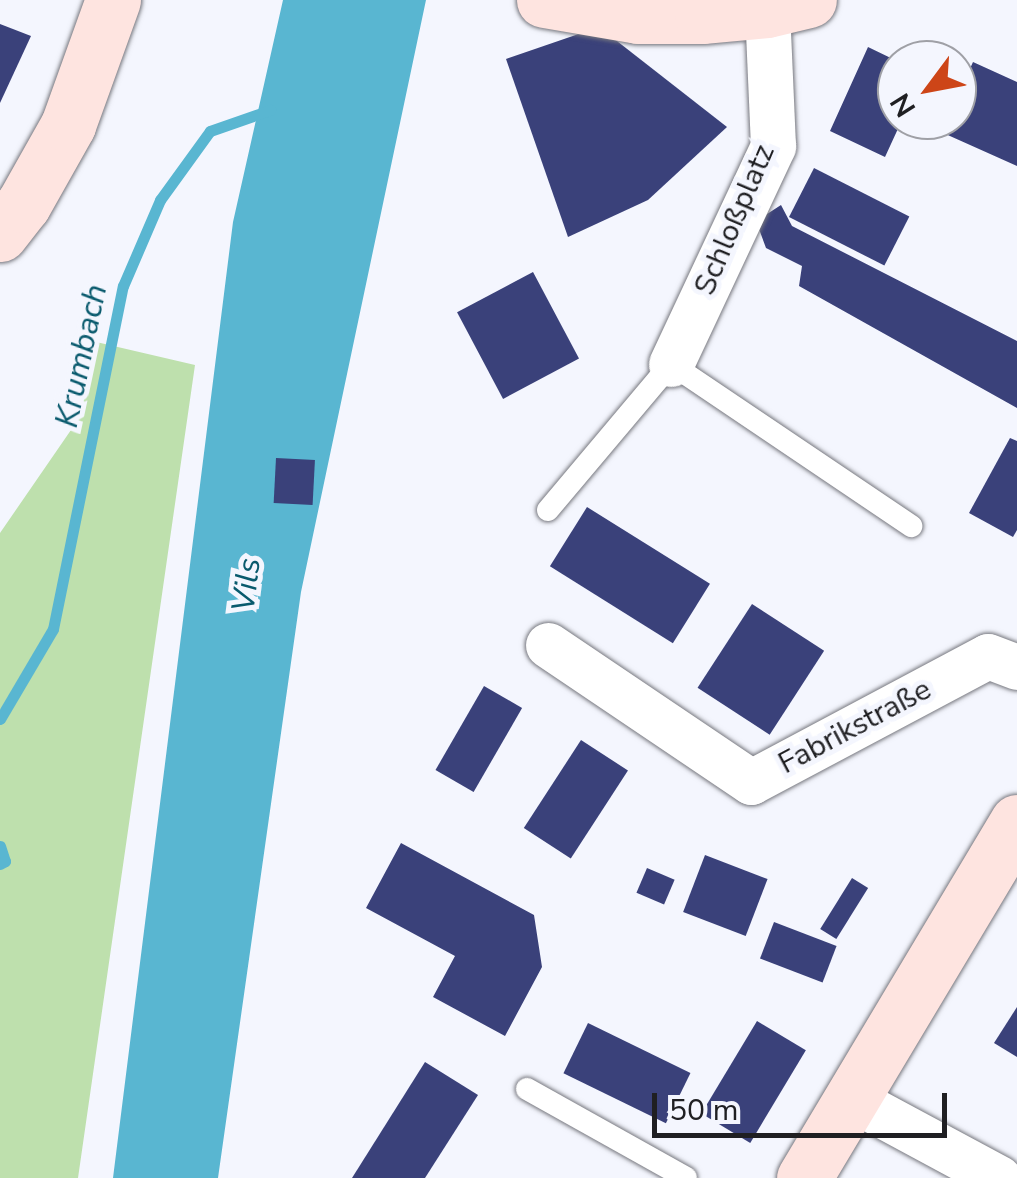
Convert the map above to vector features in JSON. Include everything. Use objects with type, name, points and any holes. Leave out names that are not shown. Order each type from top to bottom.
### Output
[{"type":"street","points":[[0,234],[23,206],[68,126],[113,0]]},
{"type":"street","name":"Schloßplatz","points":[[544,0],[638,16],[788,5],[773,146],[672,364]]},
{"type":"street","name":"Fabrikstraße","points":[[548,645],[751,782],[988,656],[1017,667]]},
{"type":"street","points":[[804,1178],[1017,822]]},
{"type":"street","points":[[852,1099],[999,1178]]},
{"type":"lane","points":[[548,510],[672,364],[910,526]]},
{"type":"lane","points":[[527,1089],[686,1178]]},
{"type":"green space","points":[[92,341],[195,365],[78,1178],[0,1178],[0,533],[82,414]]},
{"type":"water","name":"Vils","points":[[283,0],[426,0],[301,592],[218,1178],[113,1178],[233,222]]},
{"type":"building","points":[[0,24],[31,36],[0,103]]},
{"type":"building","points":[[599,27],[727,127],[648,200],[568,237],[506,59]]},
{"type":"building","points":[[868,47],[877,51],[877,140],[893,140],[885,157],[830,131]]},
{"type":"building","points":[[977,64],[1017,82],[1017,166],[959,140],[977,140]]},
{"type":"building","points":[[814,168],[909,217],[884,266],[789,217]]},
{"type":"building","points":[[781,205],[792,226],[1017,341],[1017,408],[799,286],[802,266],[766,248],[756,221]]},
{"type":"building","points":[[533,272],[579,359],[503,399],[457,312]]},
{"type":"building","points":[[1010,438],[1017,441],[1017,530],[1013,537],[969,513]]},
{"type":"building","points":[[276,458],[315,460],[313,505],[274,503]]},
{"type":"building","points":[[587,507],[710,584],[673,643],[550,566]]},
{"type":"building","points":[[752,604],[824,651],[770,735],[698,688]]},
{"type":"building","points":[[484,686],[522,708],[474,792],[436,770]]},
{"type":"building","points":[[581,740],[628,770],[571,859],[524,828]]},
{"type":"building","points":[[401,843],[534,915],[542,967],[505,1036],[433,997],[455,956],[366,908]]},
{"type":"building","points":[[705,855],[768,879],[746,936],[683,912]]},
{"type":"building","points":[[647,868],[675,880],[664,905],[636,893]]},
{"type":"building","points":[[852,878],[868,888],[836,939],[820,929]]},
{"type":"building","points":[[774,922],[837,946],[823,982],[760,958]]},
{"type":"building","points":[[1017,1007],[1017,1057],[994,1043]]},
{"type":"building","points":[[757,1021],[806,1050],[750,1143],[701,1114]]},
{"type":"building","points":[[588,1023],[690,1073],[666,1123],[563,1073]]},
{"type":"building","points":[[425,1062],[478,1095],[425,1178],[352,1178]]},
{"type":"waterway","name":"Krumbach","points":[[0,719],[53,629],[123,286],[160,200],[210,131],[270,110]]},
{"type":"waterway","name":"Krumbach","points":[[0,846],[5,861],[0,864]]}]
